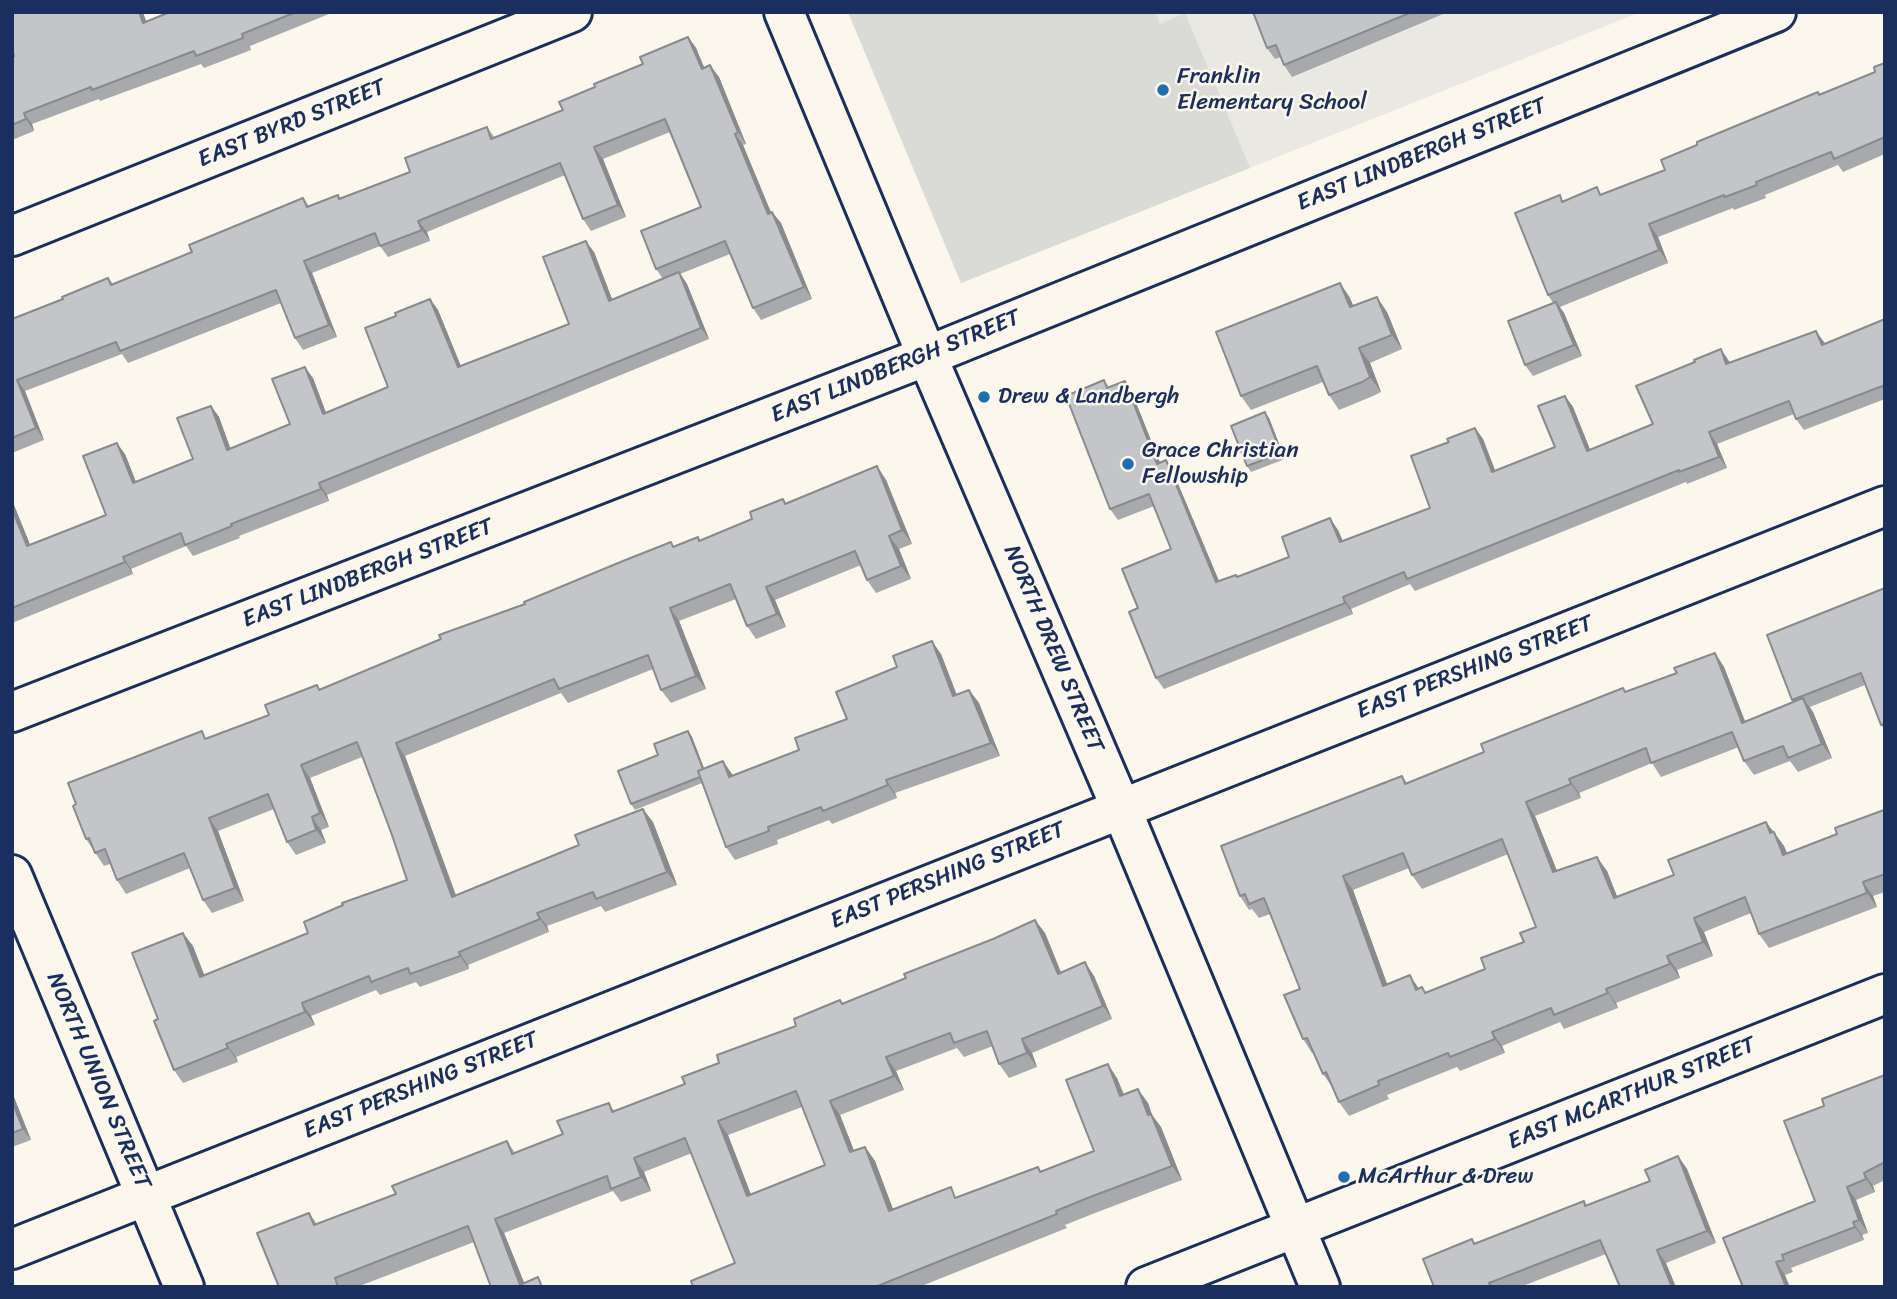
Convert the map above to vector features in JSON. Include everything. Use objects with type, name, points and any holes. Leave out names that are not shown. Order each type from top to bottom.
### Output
[{"type":"street","name":"EAST BYRD STREET","points":[[12,236],[572,12]]},
{"type":"street","name":"NORTH DREW STREET","points":[[784,12],[927,356],[1121,808],[1320,1287]]},
{"type":"street","name":"EAST LINDBERGH STREET","points":[[12,712],[927,356],[1776,12]]},
{"type":"street","name":"EAST PERSHING STREET","points":[[12,1250],[1885,506]]},
{"type":"street","name":"NORTH UNION STREET","points":[[12,875],[184,1287]]},
{"type":"street","name":"EAST MCARTHUR STREET","points":[[1146,1287],[1885,994]]},
{"type":"shaded area","name":"Franklin Elementary School","points":[[848,12],[1641,12],[961,283]]},
{"type":"shaded area","name":"Franklin Elementary School","points":[[848,12],[1155,12],[1160,24],[1185,13],[1250,168],[961,283]]},
{"type":"building","points":[[12,12],[139,12],[143,23],[170,12],[296,12],[242,34],[243,38],[196,56],[194,51],[24,113],[26,119],[12,125]]},
{"type":"building","points":[[1253,12],[1412,12],[1284,65],[1276,45],[1267,48]]},
{"type":"building","points":[[688,37],[702,69],[710,65],[768,214],[772,212],[804,287],[753,308],[725,241],[656,269],[641,231],[701,207],[665,119],[594,147],[618,205],[583,219],[560,163],[418,221],[422,230],[380,246],[375,233],[304,261],[329,325],[295,338],[276,290],[120,351],[116,342],[17,380],[36,428],[12,438],[12,319],[108,278],[111,285],[192,252],[189,245],[303,198],[307,207],[338,195],[339,199],[410,172],[405,158],[487,127],[491,139],[563,110],[559,102],[643,64],[640,57]]},
{"type":"building","points":[[1885,63],[1885,137],[1834,159],[1831,152],[1756,182],[1757,185],[1649,224],[1659,250],[1548,295],[1515,213],[1560,195],[1562,202],[1597,187],[1600,195],[1665,170],[1661,160],[1697,145],[1697,142],[1818,92],[1819,95],[1875,72],[1874,67]]},
{"type":"building","points":[[586,241],[609,301],[679,272],[701,328],[319,483],[321,489],[231,524],[232,526],[185,545],[181,533],[123,557],[125,562],[12,608],[12,509],[27,546],[106,515],[83,456],[117,443],[133,483],[193,459],[177,418],[211,406],[227,450],[290,424],[272,379],[305,367],[323,414],[388,387],[365,328],[430,299],[458,367],[569,324],[543,257]]},
{"type":"building","points":[[1340,283],[1350,307],[1377,297],[1392,335],[1359,348],[1370,377],[1329,395],[1317,366],[1241,396],[1216,332]]},
{"type":"building","points":[[1556,302],[1574,345],[1525,365],[1508,321]]},
{"type":"building","points":[[1885,319],[1885,385],[1796,419],[1789,401],[1709,432],[1719,457],[1679,470],[1407,579],[1404,572],[1343,597],[1345,603],[1156,678],[1129,612],[1138,608],[1122,569],[1171,549],[1149,494],[1110,509],[1066,396],[1104,380],[1107,388],[1125,381],[1157,464],[1166,460],[1216,582],[1289,557],[1282,537],[1330,518],[1340,542],[1430,508],[1411,456],[1449,442],[1447,439],[1475,428],[1492,472],[1555,447],[1538,406],[1565,396],[1587,451],[1653,424],[1636,386],[1695,362],[1694,360],[1721,349],[1726,364],[1816,331],[1822,345]]},
{"type":"building","points":[[1265,412],[1281,453],[1247,466],[1231,426]]},
{"type":"building","points":[[877,466],[902,530],[889,536],[901,566],[867,580],[855,551],[766,587],[777,614],[747,626],[730,584],[670,608],[696,676],[661,690],[648,655],[559,689],[554,679],[396,743],[452,897],[579,845],[575,835],[643,809],[667,872],[596,899],[593,892],[537,913],[540,919],[459,952],[460,956],[410,974],[408,968],[371,982],[369,976],[302,1003],[305,1012],[226,1044],[228,1048],[174,1070],[154,1021],[158,1019],[132,953],[183,933],[200,977],[308,933],[304,922],[343,905],[342,903],[407,880],[392,835],[357,742],[301,765],[320,813],[312,817],[316,830],[287,842],[268,794],[209,818],[235,888],[203,900],[184,853],[117,880],[105,849],[95,853],[89,838],[86,839],[73,806],[76,804],[68,783],[202,731],[205,739],[269,715],[265,705],[317,685],[319,690],[441,639],[439,635],[525,604],[524,602],[623,561],[671,542],[673,547],[698,537],[699,541],[752,519],[750,512],[783,499],[785,504]]},
{"type":"building","points":[[1885,588],[1885,723],[1881,725],[1861,673],[1792,700],[1767,635]]},
{"type":"building","points":[[932,641],[953,696],[969,690],[991,743],[886,780],[888,785],[823,811],[821,807],[768,827],[769,831],[726,847],[698,771],[723,761],[729,777],[799,750],[795,738],[847,719],[836,692],[897,667],[893,656]]},
{"type":"building","points":[[1715,653],[1742,723],[1803,698],[1822,744],[1788,758],[1783,746],[1744,761],[1732,732],[1651,763],[1646,748],[1569,779],[1571,784],[1526,802],[1553,872],[1597,857],[1614,898],[1674,875],[1668,860],[1766,822],[1770,833],[1774,832],[1783,855],[1837,834],[1835,828],[1884,810],[1885,874],[1863,882],[1867,893],[1759,934],[1745,897],[1694,918],[1703,942],[1667,956],[1670,964],[1606,989],[1608,993],[1554,1015],[1551,1008],[1492,1032],[1495,1039],[1450,1057],[1448,1053],[1378,1081],[1379,1085],[1339,1102],[1307,1038],[1303,1039],[1284,995],[1300,989],[1264,898],[1249,904],[1245,894],[1240,896],[1221,846],[1402,776],[1405,784],[1484,752],[1481,744],[1623,688],[1625,692],[1677,673],[1674,668]],"holes":[[[1502,839],[1536,927],[1520,933],[1524,942],[1481,958],[1485,969],[1425,993],[1422,987],[1416,990],[1410,975],[1383,986],[1343,876],[1403,853],[1412,875]]]},
{"type":"building","points":[[688,731],[703,769],[698,771],[700,777],[631,804],[618,771],[658,755],[654,744]]},
{"type":"building","points":[[1035,920],[1058,974],[1085,962],[1103,1006],[1022,1039],[1027,1053],[999,1064],[987,1031],[954,1043],[950,1033],[886,1057],[894,1076],[830,1101],[850,1152],[865,1147],[889,1211],[951,1187],[955,1198],[1038,1167],[1040,1172],[1094,1151],[1066,1080],[1108,1064],[1120,1096],[1138,1089],[1172,1166],[1085,1199],[1056,1211],[1057,1214],[875,1287],[693,1287],[691,1281],[735,1263],[685,1138],[634,1158],[641,1177],[611,1189],[607,1176],[495,1219],[520,1285],[538,1277],[542,1287],[491,1287],[468,1226],[335,1278],[338,1287],[279,1287],[257,1233],[309,1213],[314,1225],[396,1194],[392,1186],[507,1141],[512,1154],[563,1134],[557,1121],[609,1103],[612,1112],[685,1084],[682,1077],[719,1063],[717,1055],[796,1026],[794,1019],[840,1000],[842,1004],[906,978],[904,974]],"holes":[[[796,1091],[825,1165],[747,1196],[718,1121]]]},
{"type":"building","points":[[1885,1075],[1885,1162],[1864,1173],[1866,1179],[1847,1187],[1859,1220],[1853,1222],[1855,1227],[1782,1255],[1784,1260],[1776,1262],[1786,1287],[1743,1287],[1723,1238],[1815,1201],[1784,1121],[1824,1106],[1822,1099]]},
{"type":"building","points":[[12,1101],[23,1129],[12,1133]]},
{"type":"building","points":[[1678,1156],[1707,1231],[1657,1250],[1672,1287],[1620,1287],[1600,1240],[1489,1283],[1491,1287],[1434,1287],[1423,1259],[1472,1239],[1474,1244],[1584,1201],[1585,1206],[1650,1181],[1645,1170]]},
{"type":"place","name":"Franklin Elementary School","points":[[1163,90]]},
{"type":"place","name":"Drew & Landbergh","points":[[984,397]]},
{"type":"place","name":"Grace Christian Fellowship","points":[[1128,464]]},
{"type":"place","name":"McArthur & Drew","points":[[1344,1177]]}]
